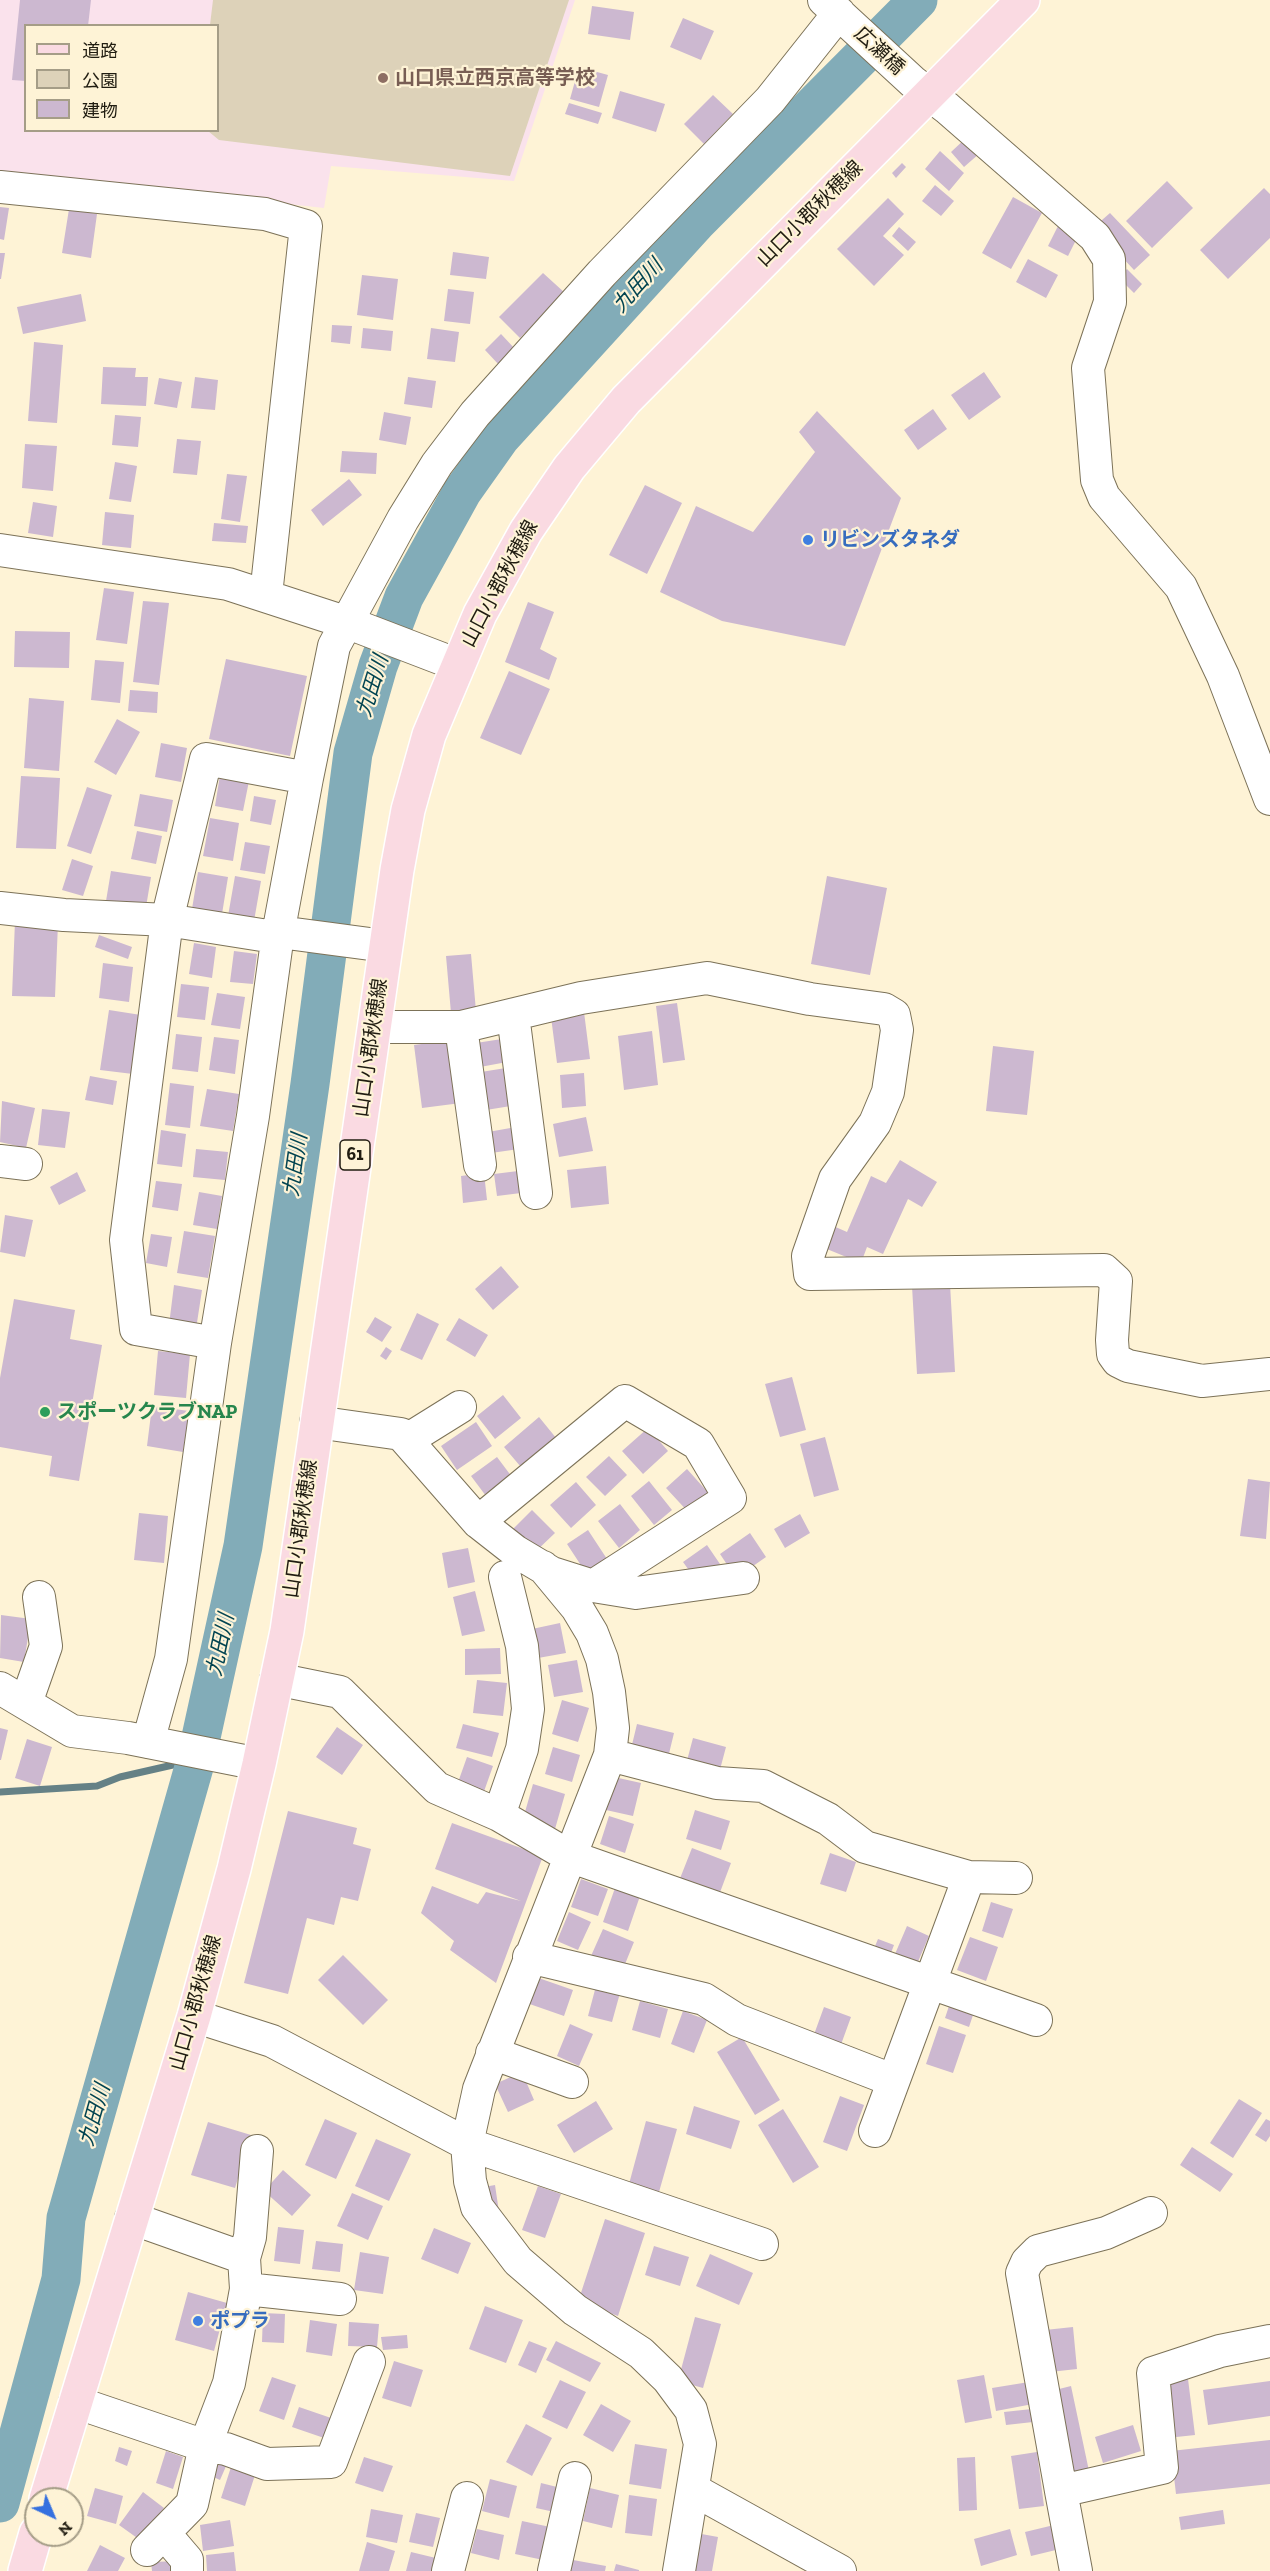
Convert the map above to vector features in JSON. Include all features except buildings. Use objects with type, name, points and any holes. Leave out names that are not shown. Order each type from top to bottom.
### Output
[{"type":"main road","name":"山口小郡秋穂線","points":[[50,2487],[130,2218],[194,2016],[234,1869],[247,1762],[276,1679],[287,1631],[374,1027],[373,944],[429,735],[480,614],[526,531],[569,468],[626,400],[921,88],[1023,0]]},
{"type":"main road","points":[[25,2571],[32,2547]]},
{"type":"street","name":"広瀬橋","points":[[836,11],[921,88],[1095,237],[1109,259],[1110,302],[1088,368],[1097,480],[1104,496],[1181,587],[1223,676],[1270,799]]},
{"type":"street","points":[[155,1743],[171,1659],[214,1343],[307,778],[334,646],[409,510],[437,464],[475,414],[602,273],[770,100],[836,11]]},
{"type":"street","points":[[0,187],[266,214],[306,226],[266,595]]},
{"type":"street","points":[[0,550],[228,584],[348,623],[458,665]]},
{"type":"street","points":[[214,1343],[136,1329],[128,1262],[126,1240],[167,920],[206,759],[307,778]]},
{"type":"street","points":[[0,908],[63,915],[167,920],[268,936],[282,934],[373,944]]},
{"type":"street","points":[[374,1027],[461,1027],[580,998],[707,978],[810,999],[884,1009],[894,1015],[897,1030],[888,1092],[875,1123],[835,1179],[808,1256],[810,1274],[1104,1270],[1112,1274],[1116,1281],[1112,1340],[1113,1354],[1118,1361],[1128,1366],[1202,1382],[1270,1374]]},
{"type":"street","points":[[513,1015],[537,1193]]},
{"type":"street","points":[[461,1027],[480,1165]]},
{"type":"street","points":[[478,1522],[625,1401],[698,1444],[730,1498],[593,1586]]},
{"type":"street","points":[[407,1440],[459,1407]]},
{"type":"street","points":[[316,1422],[401,1434],[478,1522],[515,1551],[543,1568],[593,1586],[636,1593],[743,1578]]},
{"type":"street","points":[[543,1568],[577,1608],[592,1633],[602,1659],[613,1728],[610,1755],[479,2089],[467,2144],[470,2181],[477,2207],[518,2261],[574,2310],[641,2353],[668,2379],[691,2410],[700,2444],[679,2571]]},
{"type":"street","points":[[499,1815],[522,1749],[528,1709],[522,1646],[505,1578]]},
{"type":"street","points":[[39,1597],[46,1646],[13,1696],[72,1731],[155,1743],[247,1762]]},
{"type":"street","points":[[276,1679],[340,1692],[437,1788],[499,1815],[569,1856],[1036,2020]]},
{"type":"street","points":[[610,1755],[717,1783],[763,1786],[828,1819],[865,1847],[969,1877],[1016,1878]]},
{"type":"street","points":[[875,2130],[969,1877]]},
{"type":"street","points":[[530,1957],[704,1999],[736,2020],[892,2080]]},
{"type":"street","points":[[194,2016],[272,2041],[467,2144],[762,2244]]},
{"type":"street","points":[[492,2053],[572,2082]]},
{"type":"street","points":[[187,2571],[187,2560],[156,2542],[192,2504],[205,2446],[229,2383],[246,2289],[244,2258],[250,2236],[257,2151]]},
{"type":"street","points":[[1076,2571],[1023,2273],[1027,2262],[1038,2251],[1106,2233],[1151,2212]]},
{"type":"street","points":[[130,2218],[244,2258]]},
{"type":"street","points":[[246,2289],[340,2299]]},
{"type":"street","points":[[1061,2491],[1162,2468],[1153,2373],[1220,2351],[1270,2341]]},
{"type":"street","points":[[75,2402],[205,2446],[226,2449],[267,2464],[331,2462],[369,2362]]},
{"type":"street","points":[[554,2571],[574,2478]]},
{"type":"street","points":[[694,2490],[840,2571]]},
{"type":"street","points":[[448,2571],[467,2498]]},
{"type":"shaded area","name":"山口県立西京高等学校","points":[[0,0],[575,0],[514,181],[331,166],[324,208],[0,172]]},
{"type":"green space","name":"山口県立西京高等学校","points":[[213,0],[569,0],[510,176],[219,140],[209,132],[219,132],[219,24],[210,24]]},
{"type":"waterway","name":"九田川","points":[[0,2503],[61,2279],[66,2218],[196,1760],[243,1546],[310,1084],[353,753],[378,666],[404,597],[462,492],[501,437],[696,223],[918,0]]},
{"type":"waterway","points":[[0,1792],[97,1786],[120,1777],[186,1762]]},
{"type":"waterway","name":"九田川","points":[[0,2478],[10,2474]]},
{"type":"place","name":"山口県立西京高等学校","points":[[383,78]]},
{"type":"place","name":"リビンズタネダ","points":[[808,540]]},
{"type":"place","name":"スポーツクラブNAP","points":[[45,1412]]},
{"type":"place","name":"ポプラ","points":[[198,2321]]}]
